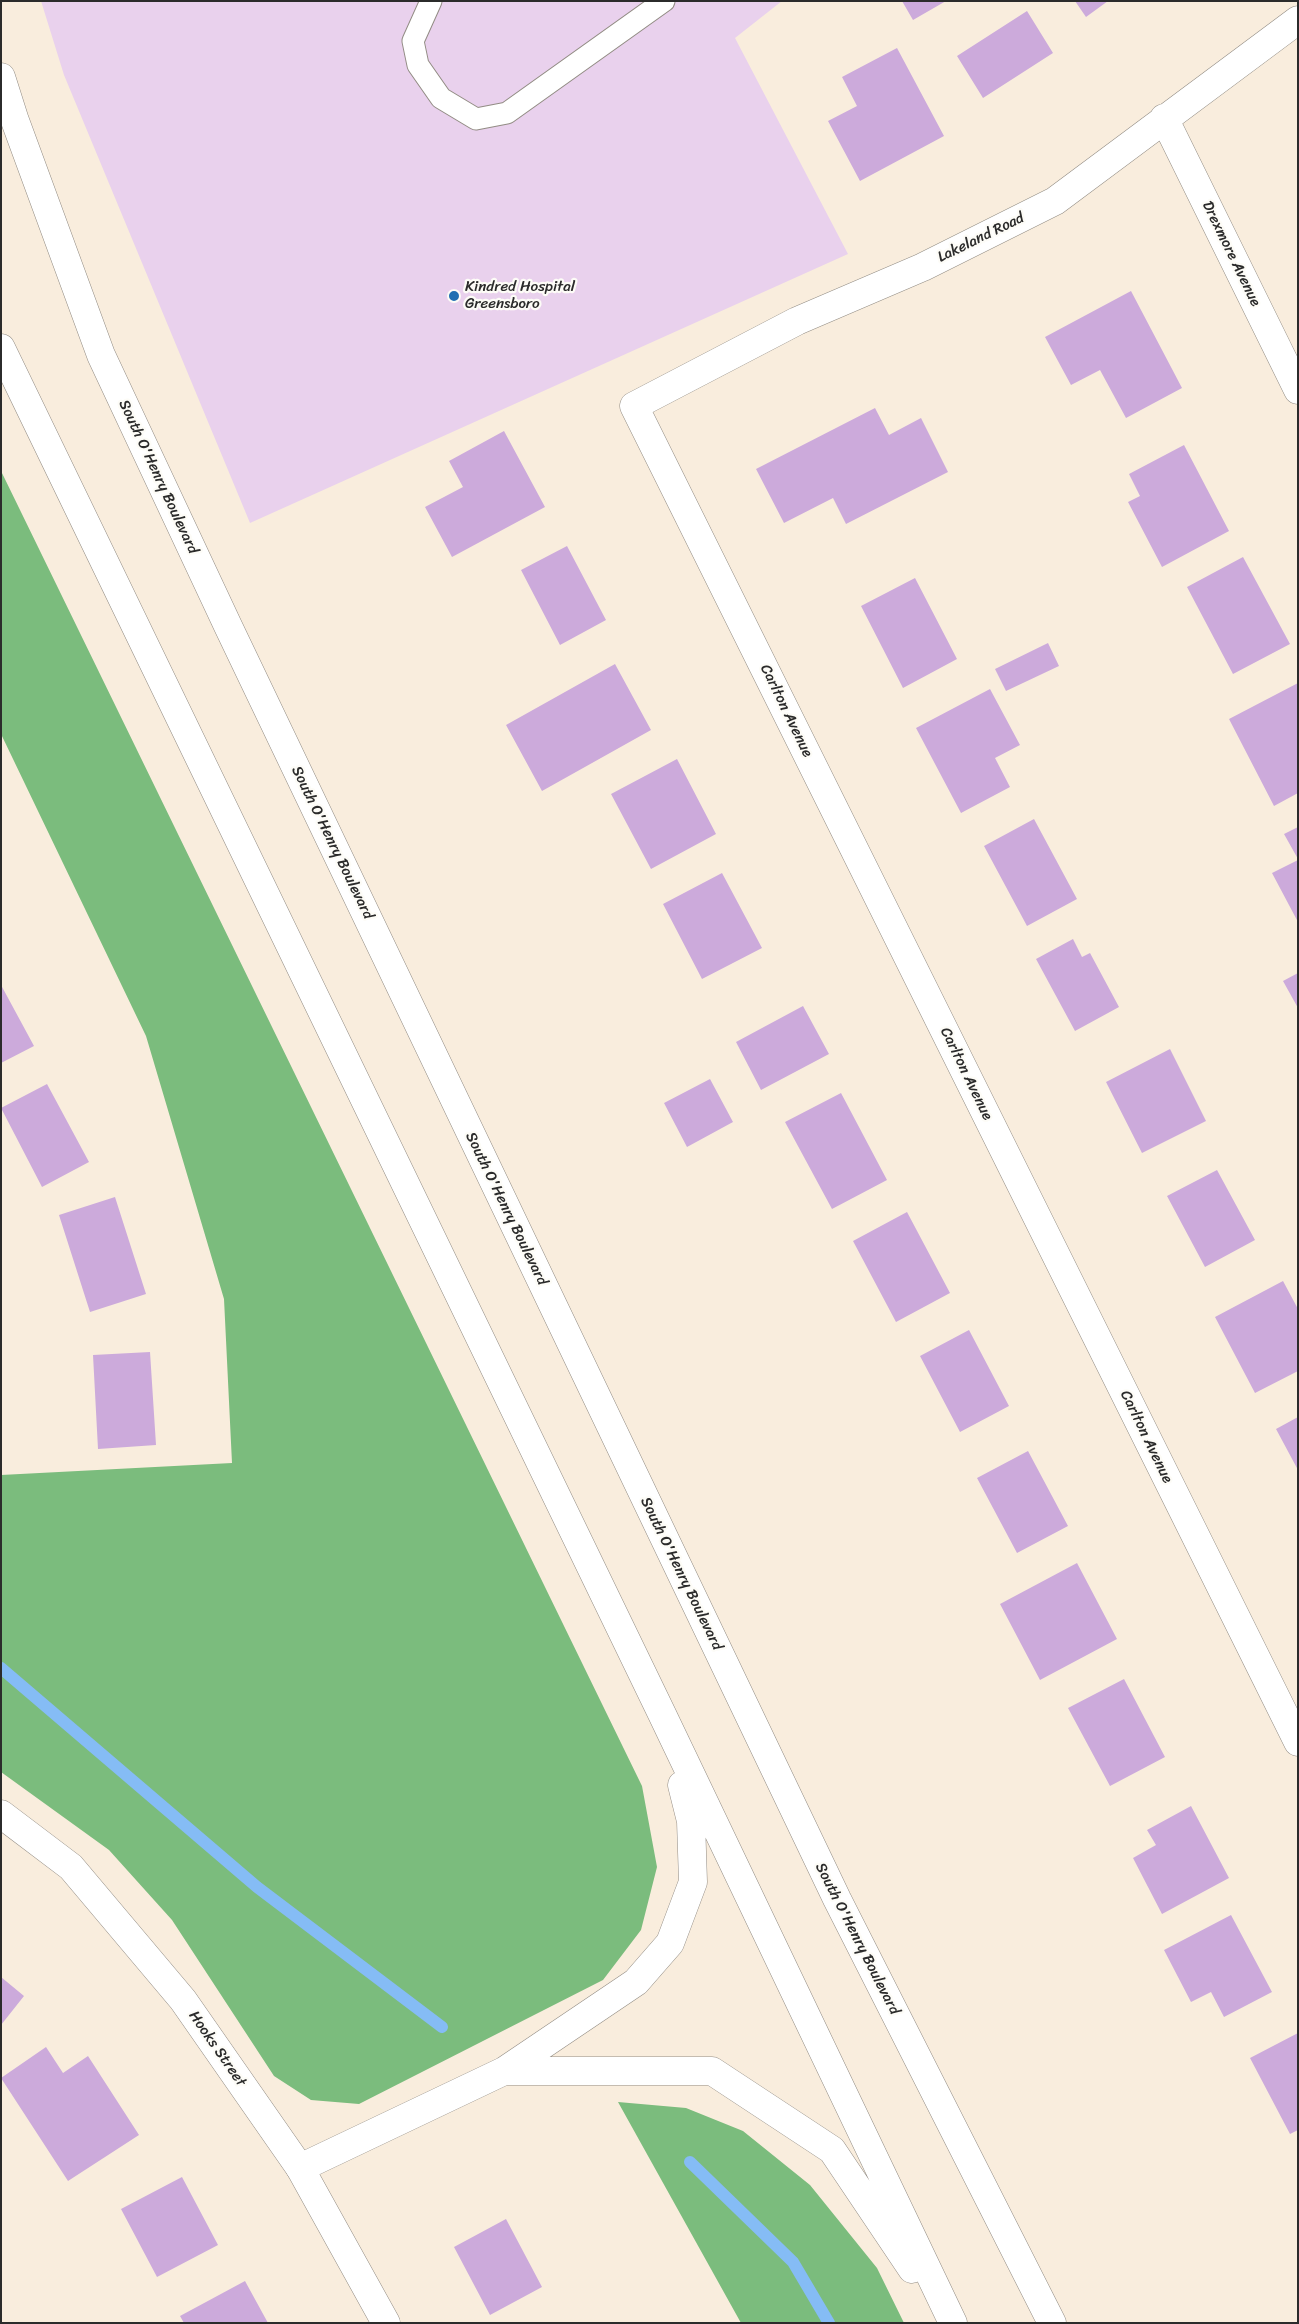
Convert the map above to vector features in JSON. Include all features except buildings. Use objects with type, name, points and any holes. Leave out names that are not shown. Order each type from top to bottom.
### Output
[{"type":"main road","name":"Lakeland Road","points":[[634,406],[797,321],[923,267],[1055,201],[1298,20]]},
{"type":"main road","name":"South O'Henry Boulevard","points":[[1,76],[14,118],[109,373],[832,1890],[1052,2323]]},
{"type":"main road","name":"Drexmore Avenue","points":[[1164,118],[1298,390]]},
{"type":"main road","points":[[1,348],[662,1714],[953,2323]]},
{"type":"main road","name":"Carlton Avenue","points":[[634,406],[1298,1742]]},
{"type":"main road","points":[[300,2168],[504,2070],[636,1982],[670,1943],[693,1882],[692,1830],[662,1714]]},
{"type":"main road","name":"Hooks Street","points":[[1,1814],[71,1867],[183,2000],[300,2168],[386,2323]]},
{"type":"main road","points":[[504,2070],[712,2070],[832,2150],[948,2323]]},
{"type":"lane","points":[[432,1],[413,41],[418,65],[441,98],[476,119],[506,113],[664,1]]},
{"type":"shaded area","name":"Kindred Hospital Greensboro","points":[[41,1],[782,1],[735,38],[848,254],[250,523],[64,75]]},
{"type":"green space","points":[[1,471],[642,1786],[657,1867],[641,1930],[603,1980],[359,2104],[311,2100],[274,2076],[172,1920],[109,1850],[1,1772],[1,1475],[232,1463],[224,1299],[146,1036],[1,734]]},
{"type":"green space","points":[[618,2102],[686,2108],[743,2131],[810,2185],[877,2268],[904,2323],[741,2323]]},
{"type":"waterway","points":[[1,1668],[257,1887],[442,2027]]},
{"type":"waterway","points":[[690,2162],[793,2262],[829,2323]]},
{"type":"place","name":"Kindred Hospital Greensboro","points":[[454,296]]}]
